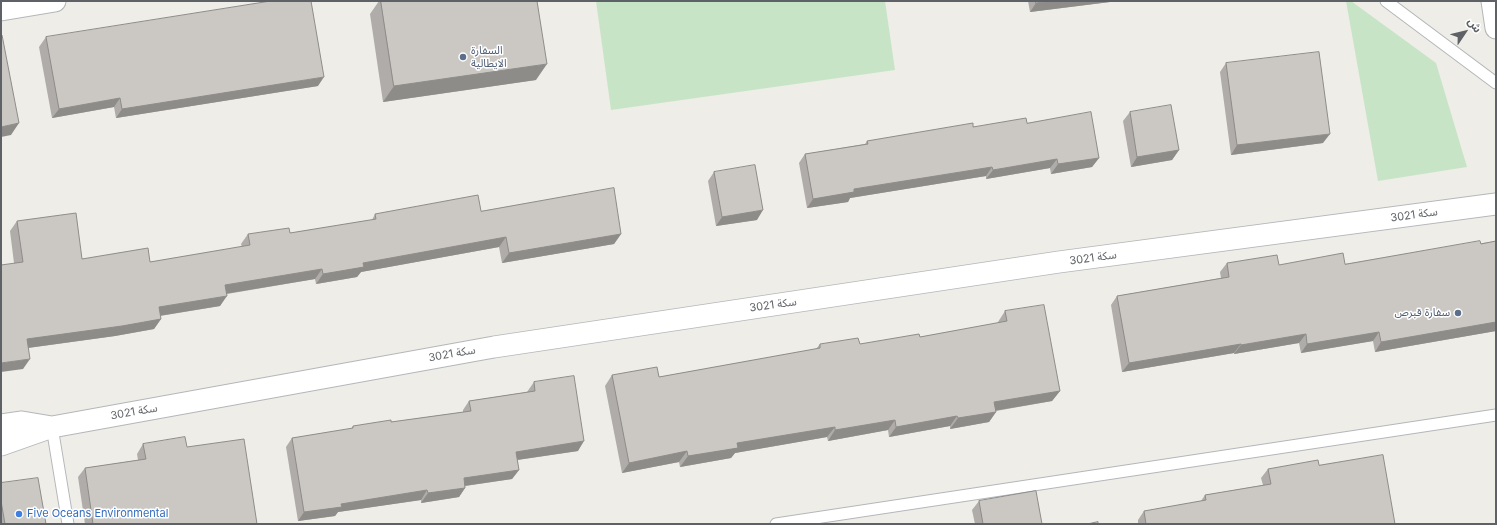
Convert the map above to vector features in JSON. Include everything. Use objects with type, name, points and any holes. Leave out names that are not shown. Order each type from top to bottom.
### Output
[{"type":"street","points":[[1,10],[55,1]]},
{"type":"street","points":[[1492,1],[1496,28]]},
{"type":"street","name":"سكة 3021","points":[[1,446],[52,427],[494,347],[1059,262],[1496,204]]},
{"type":"street","name":"سكة 3021","points":[[1,424],[22,422],[52,427]]},
{"type":"lane","points":[[1386,1],[1496,82]]},
{"type":"lane","points":[[776,524],[1496,415]]},
{"type":"lane","points":[[52,427],[68,524]]},
{"type":"green space","points":[[596,1],[885,1],[895,70],[611,110]]},
{"type":"green space","points":[[1346,1],[1351,1],[1436,63],[1467,167],[1378,181]]},
{"type":"building","points":[[271,1],[311,1],[324,77],[122,109],[120,98],[59,109],[46,37]]},
{"type":"building","points":[[381,1],[537,1],[547,64],[394,86]]},
{"type":"building","points":[[1036,1],[1052,1],[1036,3]]},
{"type":"building","points":[[1,35],[19,123],[1,127]]},
{"type":"building","points":[[1319,52],[1330,134],[1237,145],[1226,63]]},
{"type":"building","points":[[1171,105],[1179,150],[1137,157],[1130,112]]},
{"type":"building","points":[[1091,112],[1099,158],[1058,164],[1057,159],[993,170],[992,167],[854,189],[854,192],[813,199],[805,154],[868,144],[867,141],[973,123],[973,127],[1026,118],[1027,123]]},
{"type":"building","points":[[755,165],[763,210],[722,217],[714,172]]},
{"type":"building","points":[[614,188],[621,234],[509,253],[506,237],[363,263],[364,267],[323,274],[322,269],[225,285],[227,296],[159,307],[161,319],[27,339],[30,359],[1,363],[1,265],[23,262],[17,221],[76,213],[82,259],[148,248],[150,262],[250,245],[248,234],[289,228],[290,233],[376,219],[375,214],[478,195],[481,211]]},
{"type":"building","points":[[1480,241],[1481,244],[1496,241],[1496,322],[1381,342],[1379,332],[1307,344],[1306,334],[1129,363],[1117,296],[1229,277],[1227,263],[1277,255],[1279,265],[1343,253],[1345,264]]},
{"type":"building","points":[[1044,305],[1060,391],[994,402],[996,412],[958,418],[957,416],[896,427],[895,420],[835,430],[835,427],[737,443],[738,448],[688,456],[687,451],[629,463],[612,375],[657,367],[659,377],[820,348],[820,344],[858,338],[860,344],[919,334],[920,337],[1007,321],[1005,311]]},
{"type":"building","points":[[574,376],[584,441],[516,452],[519,470],[464,478],[465,488],[428,493],[427,490],[341,504],[342,507],[304,512],[292,438],[391,420],[391,422],[471,411],[469,401],[535,391],[534,382]]},
{"type":"building","points":[[185,437],[187,447],[244,439],[257,524],[93,524],[85,468],[146,459],[143,444]]},
{"type":"building","points":[[1383,455],[1395,524],[1146,524],[1144,511],[1206,500],[1205,495],[1271,484],[1268,469],[1318,460],[1319,465]]},
{"type":"building","points":[[38,478],[46,524],[5,524],[1,501],[1,483]]},
{"type":"building","points":[[1036,491],[1042,524],[983,524],[979,501]]},
{"type":"place","name":"السفارة الايطالية","points":[[463,57]]},
{"type":"place","name":"سفارة قبرص","points":[[1458,313]]},
{"type":"place","name":"Five Oceans Environmental","points":[[19,514]]}]
